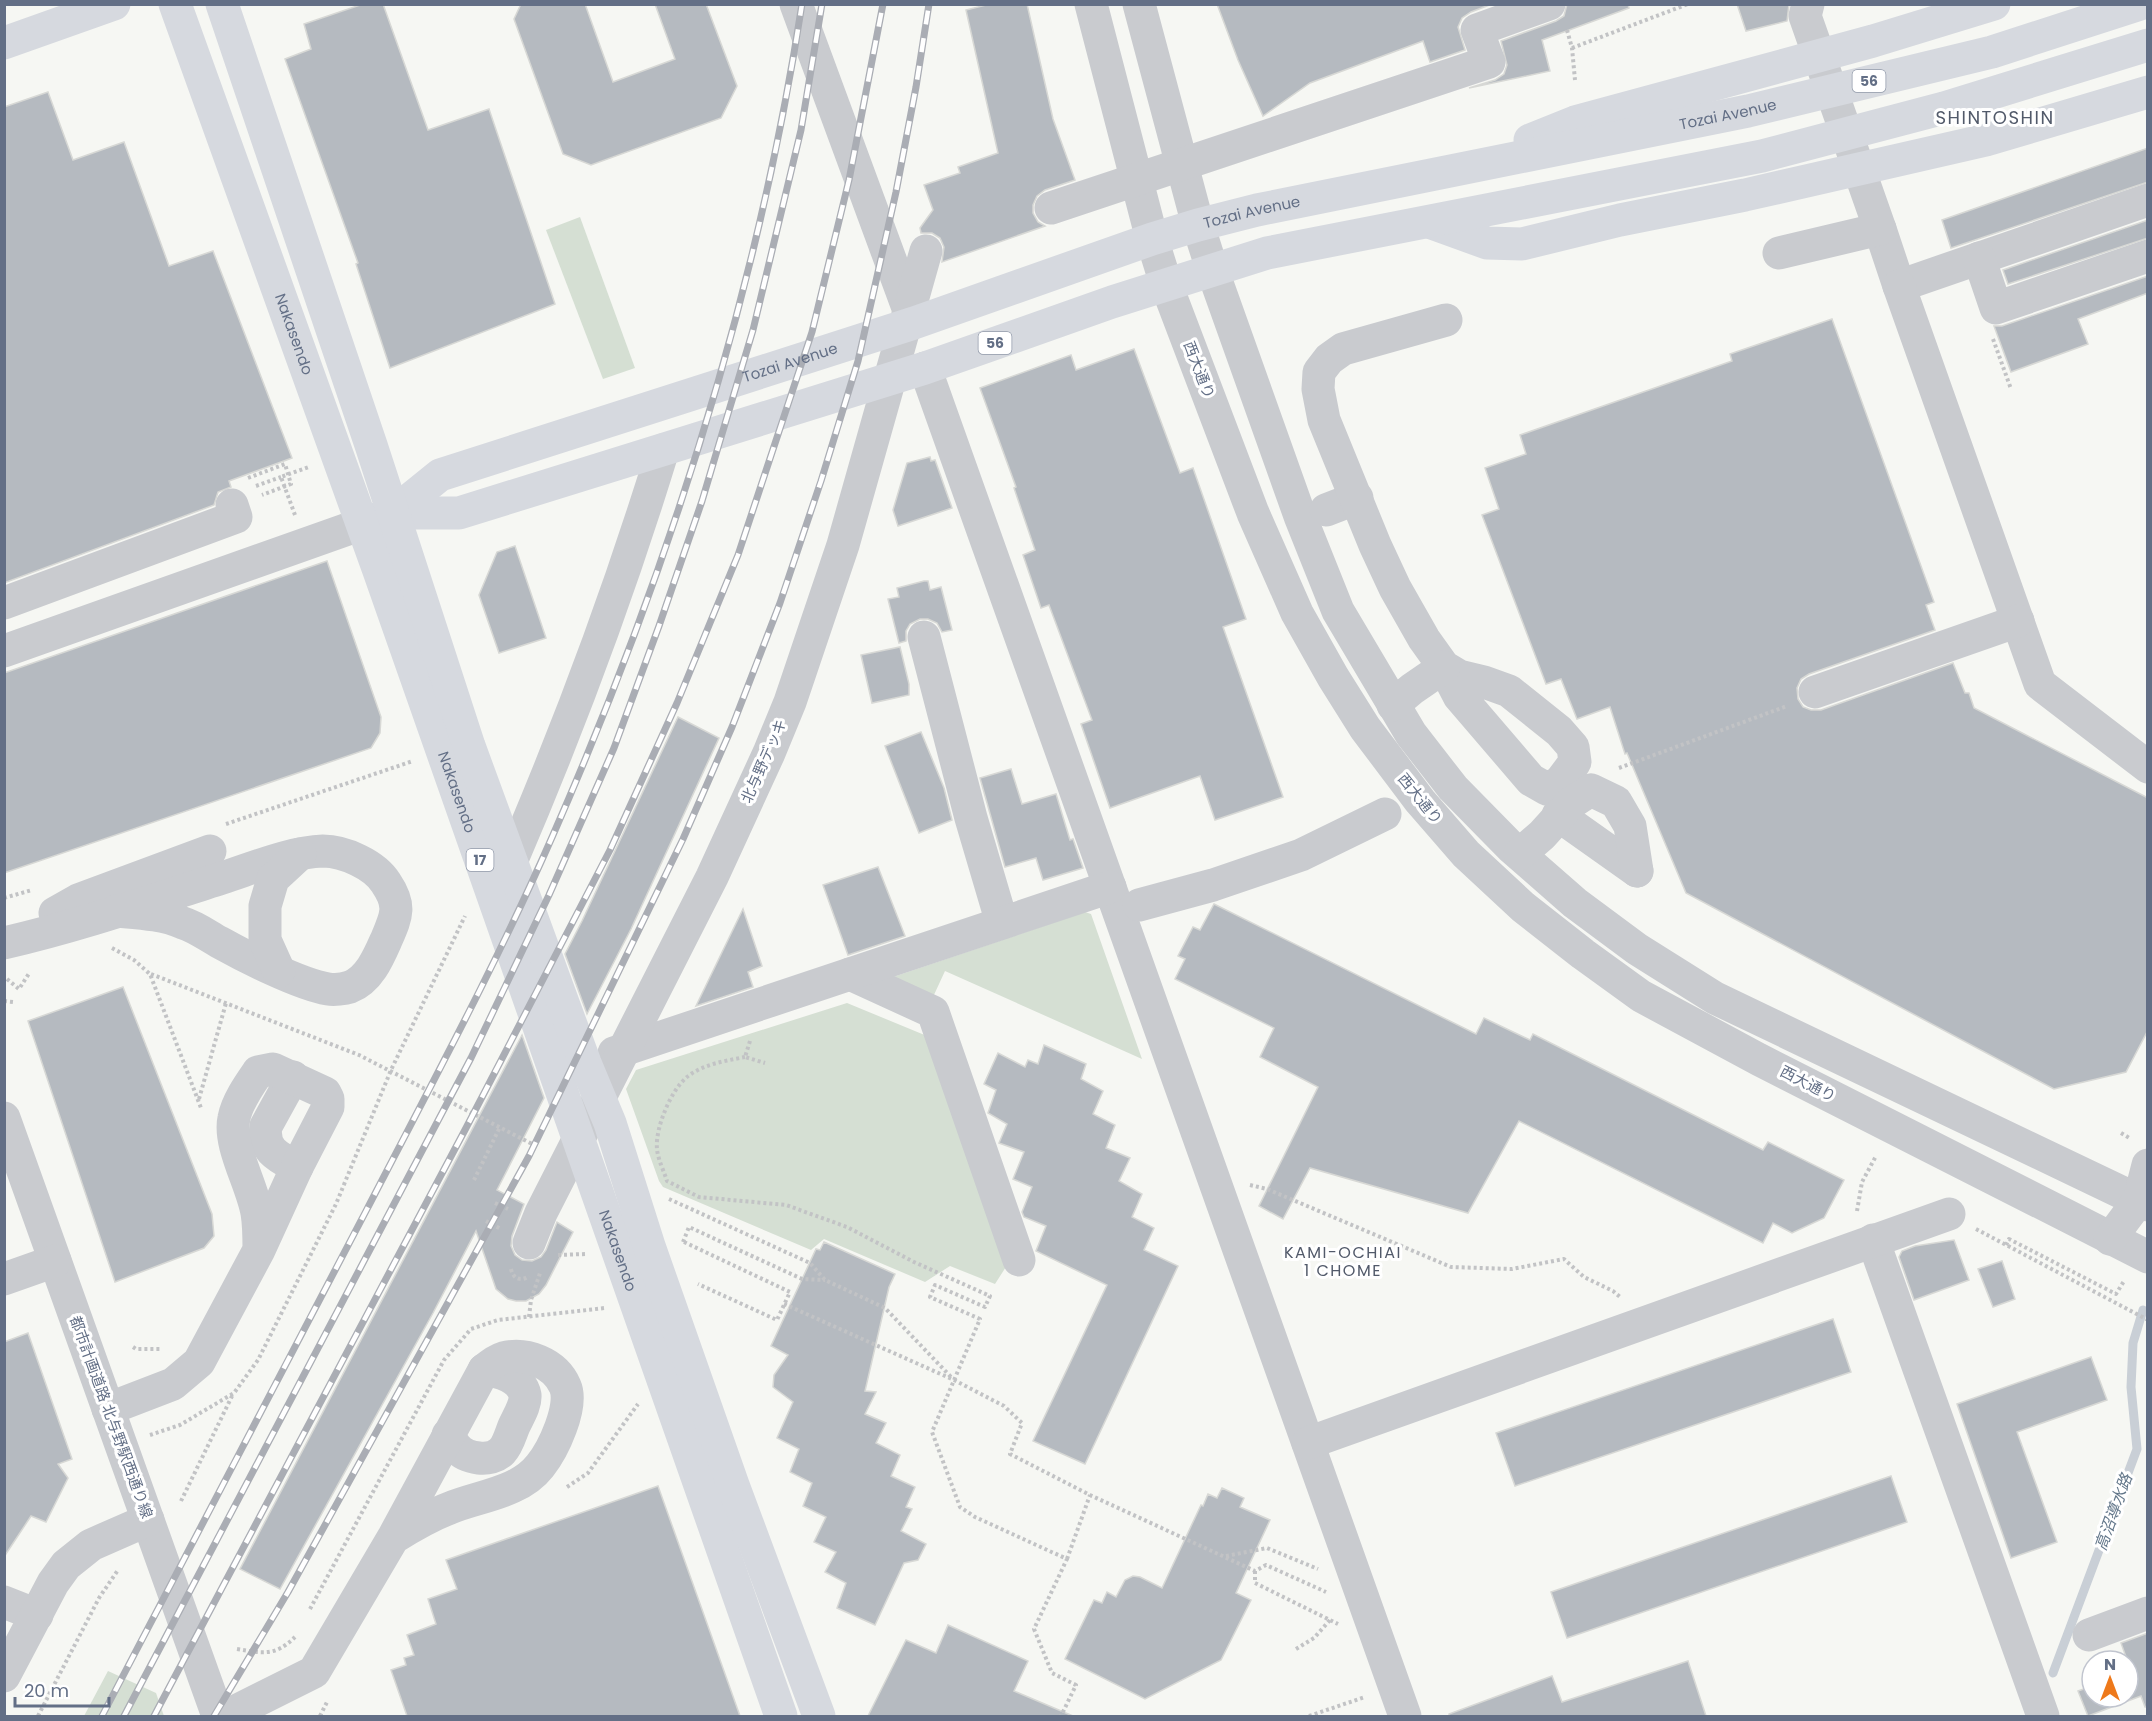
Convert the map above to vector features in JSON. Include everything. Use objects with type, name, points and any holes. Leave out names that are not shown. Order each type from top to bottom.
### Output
[{"type":"main road","points":[[4,43],[114,4]]},
{"type":"main road","name":"Nakasendo","points":[[175,4],[362,524],[781,1716]]},
{"type":"main road","name":"Nakasendo","points":[[222,4],[469,746],[585,1063],[610,1123],[733,1485],[819,1716]]},
{"type":"main road","name":"Tozai Avenue","points":[[362,524],[393,513],[440,476],[914,323],[1198,225],[1257,210],[1748,111],[2018,44],[2140,4]]},
{"type":"main road","points":[[1456,170],[1575,122],[1873,41],[1982,6]]},
{"type":"main road","name":"Tozai Avenue","points":[[393,513],[459,513],[925,368],[1166,284],[1267,253],[1762,156],[1944,108],[2148,45]]},
{"type":"main road","points":[[1429,222],[1487,243],[1522,244],[1620,220],[1745,195],[1986,140],[2148,92]]},
{"type":"street","points":[[796,4],[914,323]]},
{"type":"street","name":"西大通り","points":[[1091,4],[1152,239],[1166,284],[1253,513],[1297,613],[1333,676],[1365,728],[1420,801],[1466,854],[1523,907],[1641,996],[1758,1059],[2148,1257]]},
{"type":"street","points":[[1139,4],[1198,225],[1212,269],[1300,516],[1338,611],[1411,734],[1453,788],[1520,854],[1575,903],[1628,942],[1715,998],[2145,1200]]},
{"type":"street","points":[[1808,4],[1805,16],[2040,684],[2148,768]]},
{"type":"street","points":[[1051,208],[1489,62],[1489,15],[1558,17]]},
{"type":"street","points":[[1899,286],[2148,200]]},
{"type":"street","points":[[1779,253],[1880,229]]},
{"type":"street","name":"北与野デッキ","points":[[535,1258],[541,1213],[712,877],[790,702],[843,545],[926,251]]},
{"type":"street","points":[[1979,258],[1992,317],[2148,256]]},
{"type":"street","points":[[1393,705],[1443,667],[1395,588],[1375,545],[1324,420],[1318,389],[1319,372],[1329,359],[1343,349],[1446,320]]},
{"type":"street","points":[[925,368],[1308,1443],[1388,1710]]},
{"type":"street","points":[[511,862],[543,786],[621,582],[663,450]]},
{"type":"street","points":[[1326,510],[1357,498]]},
{"type":"street","points":[[4,603],[236,517],[232,506]]},
{"type":"street","points":[[4,651],[362,524]]},
{"type":"street","points":[[162,544],[184,610]]},
{"type":"street","points":[[1805,698],[2018,621]]},
{"type":"street","points":[[924,637],[971,818],[1002,923]]},
{"type":"street","points":[[1138,905],[1213,885],[1301,855],[1385,814]]},
{"type":"street","points":[[1520,854],[1542,835],[1558,816]]},
{"type":"street","points":[[4,942],[78,900],[210,851]]},
{"type":"street","points":[[4,942],[45,934],[116,911],[300,854],[325,851],[346,856],[372,869],[385,881],[395,899],[397,916],[369,973],[348,988],[330,990],[279,971],[222,944],[183,922],[148,914],[116,911]]},
{"type":"street","points":[[279,971],[265,940],[265,906],[273,879],[300,854]]},
{"type":"street","points":[[554,1073],[1110,886]]},
{"type":"street","points":[[850,974],[933,1012],[1020,1260]]},
{"type":"street","points":[[108,1409],[173,1384],[199,1362],[259,1250],[297,1167],[328,1107],[325,1093],[273,1069],[258,1072],[249,1086],[234,1116],[232,1136],[248,1179],[257,1213],[259,1250]]},
{"type":"street","points":[[293,1077],[266,1126],[265,1134],[267,1144],[275,1155],[297,1167]]},
{"type":"street","name":"都市計画道路 北与野駅西通り線","points":[[4,1119],[218,1716]]},
{"type":"street","points":[[2110,1239],[2145,1200],[2148,1165]]},
{"type":"street","points":[[1308,1443],[1866,1229],[1948,1215]]},
{"type":"street","points":[[1866,1229],[2043,1716]]},
{"type":"street","points":[[4,1279],[55,1261]]},
{"type":"street","points":[[226,1716],[315,1672],[393,1538],[484,1370],[504,1358],[524,1357],[539,1360],[554,1370],[566,1387],[566,1404],[563,1421],[553,1447],[539,1468],[518,1484],[427,1517],[393,1538]]},
{"type":"street","points":[[448,1435],[457,1448],[474,1458],[493,1458],[503,1450],[524,1406],[525,1396],[519,1383],[511,1377],[496,1371],[484,1370]]},
{"type":"street","points":[[4,1676],[53,1583],[66,1564],[91,1545],[148,1520]]},
{"type":"street","points":[[4,1602],[37,1615]]},
{"type":"street","points":[[2089,1635],[2148,1613]]},
{"type":"path","points":[[1572,48],[1688,4]]},
{"type":"path","points":[[1558,17],[1572,48],[1575,80]]},
{"type":"path","points":[[1992,317],[2011,389]]},
{"type":"path","points":[[299,524],[281,477],[312,465]]},
{"type":"path","points":[[1613,770],[1805,698]]},
{"type":"path","points":[[181,1501],[234,1394],[258,1360],[336,1204],[391,1070],[467,913]]},
{"type":"path","points":[[110,946],[134,960],[150,974],[359,1055],[540,1148]]},
{"type":"path","points":[[150,974],[202,1110]]},
{"type":"path","points":[[7,979],[19,989]]},
{"type":"path","points":[[4,1001],[13,1002]]},
{"type":"path","points":[[199,1100],[226,1003]]},
{"type":"path","points":[[744,1057],[751,1038]]},
{"type":"path","points":[[765,1063],[744,1057],[719,1062],[687,1077],[676,1089],[663,1115],[657,1141],[657,1150],[667,1181],[699,1197],[786,1205],[847,1227],[914,1262],[990,1296],[985,1307],[935,1285],[930,1297],[980,1319],[932,1432],[960,1507],[975,1517],[1067,1559]]},
{"type":"path","points":[[474,1180],[500,1126]]},
{"type":"path","points":[[1866,1229],[1857,1212],[1862,1182],[1876,1156]]},
{"type":"path","points":[[1246,1184],[1267,1189],[1451,1267],[1512,1269],[1564,1259],[1584,1277],[1613,1291],[1621,1298]]},
{"type":"path","points":[[663,1196],[810,1263],[825,1280]]},
{"type":"path","points":[[1948,1215],[2148,1320]]},
{"type":"path","points":[[695,1283],[777,1320],[790,1292],[682,1242],[689,1227],[802,1279],[825,1280],[885,1308],[954,1380]]},
{"type":"path","points":[[2006,1245],[2009,1239],[2116,1294],[2124,1281]]},
{"type":"path","points":[[560,1256],[593,1253]]},
{"type":"path","points":[[529,1317],[535,1258]]},
{"type":"path","points":[[784,1305],[954,1380],[1004,1406],[1023,1423],[1010,1454],[1255,1571]]},
{"type":"path","points":[[133,1347],[136,1349],[164,1349]]},
{"type":"path","points":[[141,1438],[180,1425],[234,1394]]},
{"type":"path","points":[[560,1491],[588,1473],[644,1397]]},
{"type":"path","points":[[1061,1716],[1076,1684],[1052,1673],[1035,1629],[1067,1559],[1090,1494]]},
{"type":"path","points":[[1225,1557],[1267,1548],[1322,1571]]},
{"type":"path","points":[[38,1716],[99,1598],[124,1562]]},
{"type":"path","points":[[1255,1571],[1266,1565],[1325,1592]]},
{"type":"path","points":[[1255,1571],[1255,1583],[1316,1612]]},
{"type":"path","points":[[1296,1649],[1314,1638],[1330,1620]]},
{"type":"path","points":[[320,1716],[333,1692]]},
{"type":"path","points":[[1309,1716],[1388,1710]]},
{"type":"shaded area","points":[[580,217],[635,368],[603,379],[546,230]]},
{"type":"shaded area","points":[[1085,912],[1091,914],[1142,1059],[945,971],[933,997],[890,978]]},
{"type":"shaded area","points":[[847,1003],[927,1036],[1011,1259],[995,1284],[950,1266],[925,1282],[824,1239],[811,1250],[663,1187],[659,1181],[626,1089],[636,1070]]},
{"type":"shaded area","points":[[108,1671],[156,1693],[164,1716],[84,1716]]},
{"type":"building","points":[[363,4],[383,4],[428,130],[489,109],[555,304],[390,368],[356,264],[358,263],[285,59],[311,49],[304,24]]},
{"type":"building","points":[[521,4],[585,4],[613,82],[675,59],[655,4],[706,4],[737,86],[721,118],[591,165],[563,154],[514,19]]},
{"type":"building","points":[[990,4],[1027,4],[1053,119],[1075,180],[1045,190],[1037,196],[1033,205],[1033,213],[1038,222],[1045,226],[942,262],[944,247],[940,238],[932,233],[921,233],[920,228],[933,210],[924,185],[960,173],[958,167],[998,153],[966,10]]},
{"type":"building","points":[[1217,4],[1492,4],[1462,18],[1458,27],[1465,50],[1430,62],[1423,41],[1310,83],[1263,116],[1238,60]]},
{"type":"building","points":[[1567,4],[1628,4],[1629,8],[1542,40],[1550,71],[1469,88],[1495,80],[1504,74],[1507,65],[1501,41],[1556,21],[1564,16]]},
{"type":"building","points":[[1737,4],[1789,4],[1787,21],[1746,31]]},
{"type":"building","points":[[48,92],[73,160],[124,142],[169,266],[213,251],[292,458],[229,481],[231,487],[218,492],[214,505],[4,583],[4,107]]},
{"type":"building","points":[[2148,148],[2148,182],[1951,248],[1942,220]]},
{"type":"building","points":[[2148,220],[2148,238],[2008,284],[2003,270]]},
{"type":"building","points":[[2148,276],[2148,293],[2078,319],[2088,344],[2011,372],[1994,326],[2002,326]]},
{"type":"building","points":[[1832,319],[1934,602],[1926,605],[1935,630],[1809,674],[1801,679],[1797,688],[1798,699],[1803,707],[1821,710],[1953,663],[1965,693],[1969,693],[1974,708],[2148,798],[2148,1030],[2126,1072],[2054,1089],[1686,893],[1627,753],[1625,754],[1610,707],[1577,719],[1561,679],[1546,684],[1482,515],[1499,509],[1485,468],[1526,454],[1520,435],[1732,361],[1730,354]]},
{"type":"building","points":[[1134,349],[1180,473],[1193,468],[1246,619],[1223,627],[1283,797],[1215,820],[1200,776],[1110,808],[1081,724],[1092,720],[1049,605],[1041,608],[1023,555],[1035,550],[1014,488],[1016,487],[980,388],[1071,355],[1076,370]]},
{"type":"building","points":[[930,457],[931,461],[935,460],[952,508],[898,526],[893,510],[907,463]]},
{"type":"building","points":[[515,546],[546,638],[499,653],[479,595],[497,552]]},
{"type":"building","points":[[327,561],[381,717],[380,733],[371,748],[4,873],[4,673]]},
{"type":"building","points":[[928,581],[930,590],[941,587],[952,630],[942,632],[937,623],[928,619],[920,619],[910,624],[906,631],[906,641],[899,643],[888,599],[899,597],[897,588]]},
{"type":"building","points":[[900,647],[909,684],[909,695],[872,703],[861,655]]},
{"type":"building","points":[[678,717],[719,738],[631,929],[587,1014],[565,954]]},
{"type":"building","points":[[921,732],[944,788],[952,820],[919,833],[885,746]]},
{"type":"building","points":[[1011,769],[1022,804],[1056,794],[1070,840],[1073,839],[1083,868],[1043,880],[1036,858],[1005,867],[980,778]]},
{"type":"building","points":[[878,867],[905,936],[848,955],[823,885]]},
{"type":"building","points":[[1214,904],[1476,1034],[1484,1018],[1530,1040],[1533,1034],[1763,1150],[1768,1142],[1844,1180],[1824,1218],[1792,1233],[1773,1223],[1763,1243],[1519,1121],[1468,1213],[1310,1168],[1283,1219],[1259,1206],[1318,1087],[1260,1057],[1274,1028],[1175,979],[1185,959],[1178,956],[1193,927],[1200,930]]},
{"type":"building","points":[[743,909],[762,966],[748,972],[753,987],[696,1006]]},
{"type":"building","points":[[123,987],[212,1214],[214,1236],[204,1248],[115,1282],[28,1021]]},
{"type":"building","points":[[522,1035],[544,1098],[497,1190],[524,1204],[512,1236],[511,1246],[515,1255],[522,1260],[532,1261],[541,1257],[546,1250],[557,1222],[573,1232],[546,1285],[539,1294],[526,1301],[516,1301],[508,1299],[496,1289],[476,1231],[280,1589],[240,1569]]},
{"type":"building","points":[[1044,1045],[1086,1064],[1081,1079],[1103,1091],[1093,1114],[1115,1125],[1106,1148],[1130,1158],[1119,1181],[1142,1194],[1132,1217],[1154,1228],[1144,1250],[1178,1266],[1085,1464],[1033,1441],[1107,1285],[1036,1251],[1046,1226],[1024,1217],[1022,1212],[1032,1187],[1013,1179],[1024,1152],[999,1143],[1007,1124],[988,1113],[996,1090],[984,1084],[998,1053],[1025,1067],[1028,1060],[1038,1064]]},
{"type":"building","points":[[1954,1240],[1969,1280],[1914,1300],[1899,1257],[1902,1251],[1915,1246]]},
{"type":"building","points":[[824,1242],[895,1274],[889,1287],[865,1391],[876,1392],[865,1414],[886,1423],[876,1443],[900,1455],[891,1476],[915,1487],[906,1507],[912,1509],[901,1531],[926,1544],[918,1560],[904,1563],[875,1625],[837,1608],[846,1583],[825,1572],[836,1552],[814,1542],[826,1517],[803,1506],[812,1483],[790,1472],[799,1449],[777,1438],[793,1402],[773,1387],[774,1375],[788,1355],[771,1346],[816,1249],[820,1250]]},
{"type":"building","points":[[2002,1261],[2015,1299],[1993,1307],[1978,1269]]},
{"type":"building","points":[[1833,1319],[1851,1372],[1515,1486],[1496,1433]]},
{"type":"building","points":[[28,1333],[72,1459],[58,1464],[68,1478],[46,1522],[31,1516],[4,1557],[4,1342]]},
{"type":"building","points":[[2091,1357],[2107,1400],[2017,1432],[2057,1542],[2011,1558],[1957,1404]]},
{"type":"building","points":[[1891,1476],[1907,1522],[1567,1638],[1551,1592]]},
{"type":"building","points":[[658,1486],[740,1716],[407,1716],[391,1670],[406,1665],[404,1658],[414,1655],[407,1635],[436,1624],[428,1599],[457,1589],[446,1560]]},
{"type":"building","points":[[1222,1488],[1244,1498],[1240,1507],[1270,1520],[1236,1593],[1251,1600],[1221,1660],[1145,1699],[1065,1659],[1094,1600],[1102,1603],[1107,1592],[1116,1597],[1125,1580],[1133,1576],[1162,1588],[1201,1505],[1203,1506],[1208,1494],[1217,1498]]},
{"type":"building","points":[[948,1625],[1028,1661],[1014,1691],[1073,1716],[868,1716],[906,1640],[936,1653]]},
{"type":"building","points":[[2148,1633],[2148,1707],[2145,1707],[2140,1696],[2140,1649],[2123,1649],[2121,1643]]},
{"type":"building","points":[[1688,1661],[1706,1716],[1449,1716],[1449,1714],[1552,1676],[1562,1702]]},
{"type":"building","points":[[2085,1709],[2107,1709],[2088,1716]]},
{"type":"waterway","name":"高沼導水路","points":[[2053,1673],[2137,1449],[2131,1387],[2133,1343],[2143,1310]]},
{"type":"railway","points":[[102,1716],[462,1025],[532,883],[595,735],[635,634],[671,531],[734,323],[761,217],[802,4]]},
{"type":"railway","points":[[124,1716],[471,1058],[549,895],[614,748],[702,501],[753,330],[801,130],[822,4]]},
{"type":"railway","points":[[154,1716],[466,1128],[610,850],[677,703],[738,555],[812,332],[849,180],[883,4]]},
{"type":"railway","points":[[214,1716],[288,1592],[529,1156],[683,839],[732,727],[780,603],[858,361],[896,192],[929,4]]},
{"type":"district","name":"SHINTOSHIN","points":[[1995,118]]},
{"type":"district","name":"KAMI-OCHIAI 1 CHOME","points":[[1343,1261]]}]
